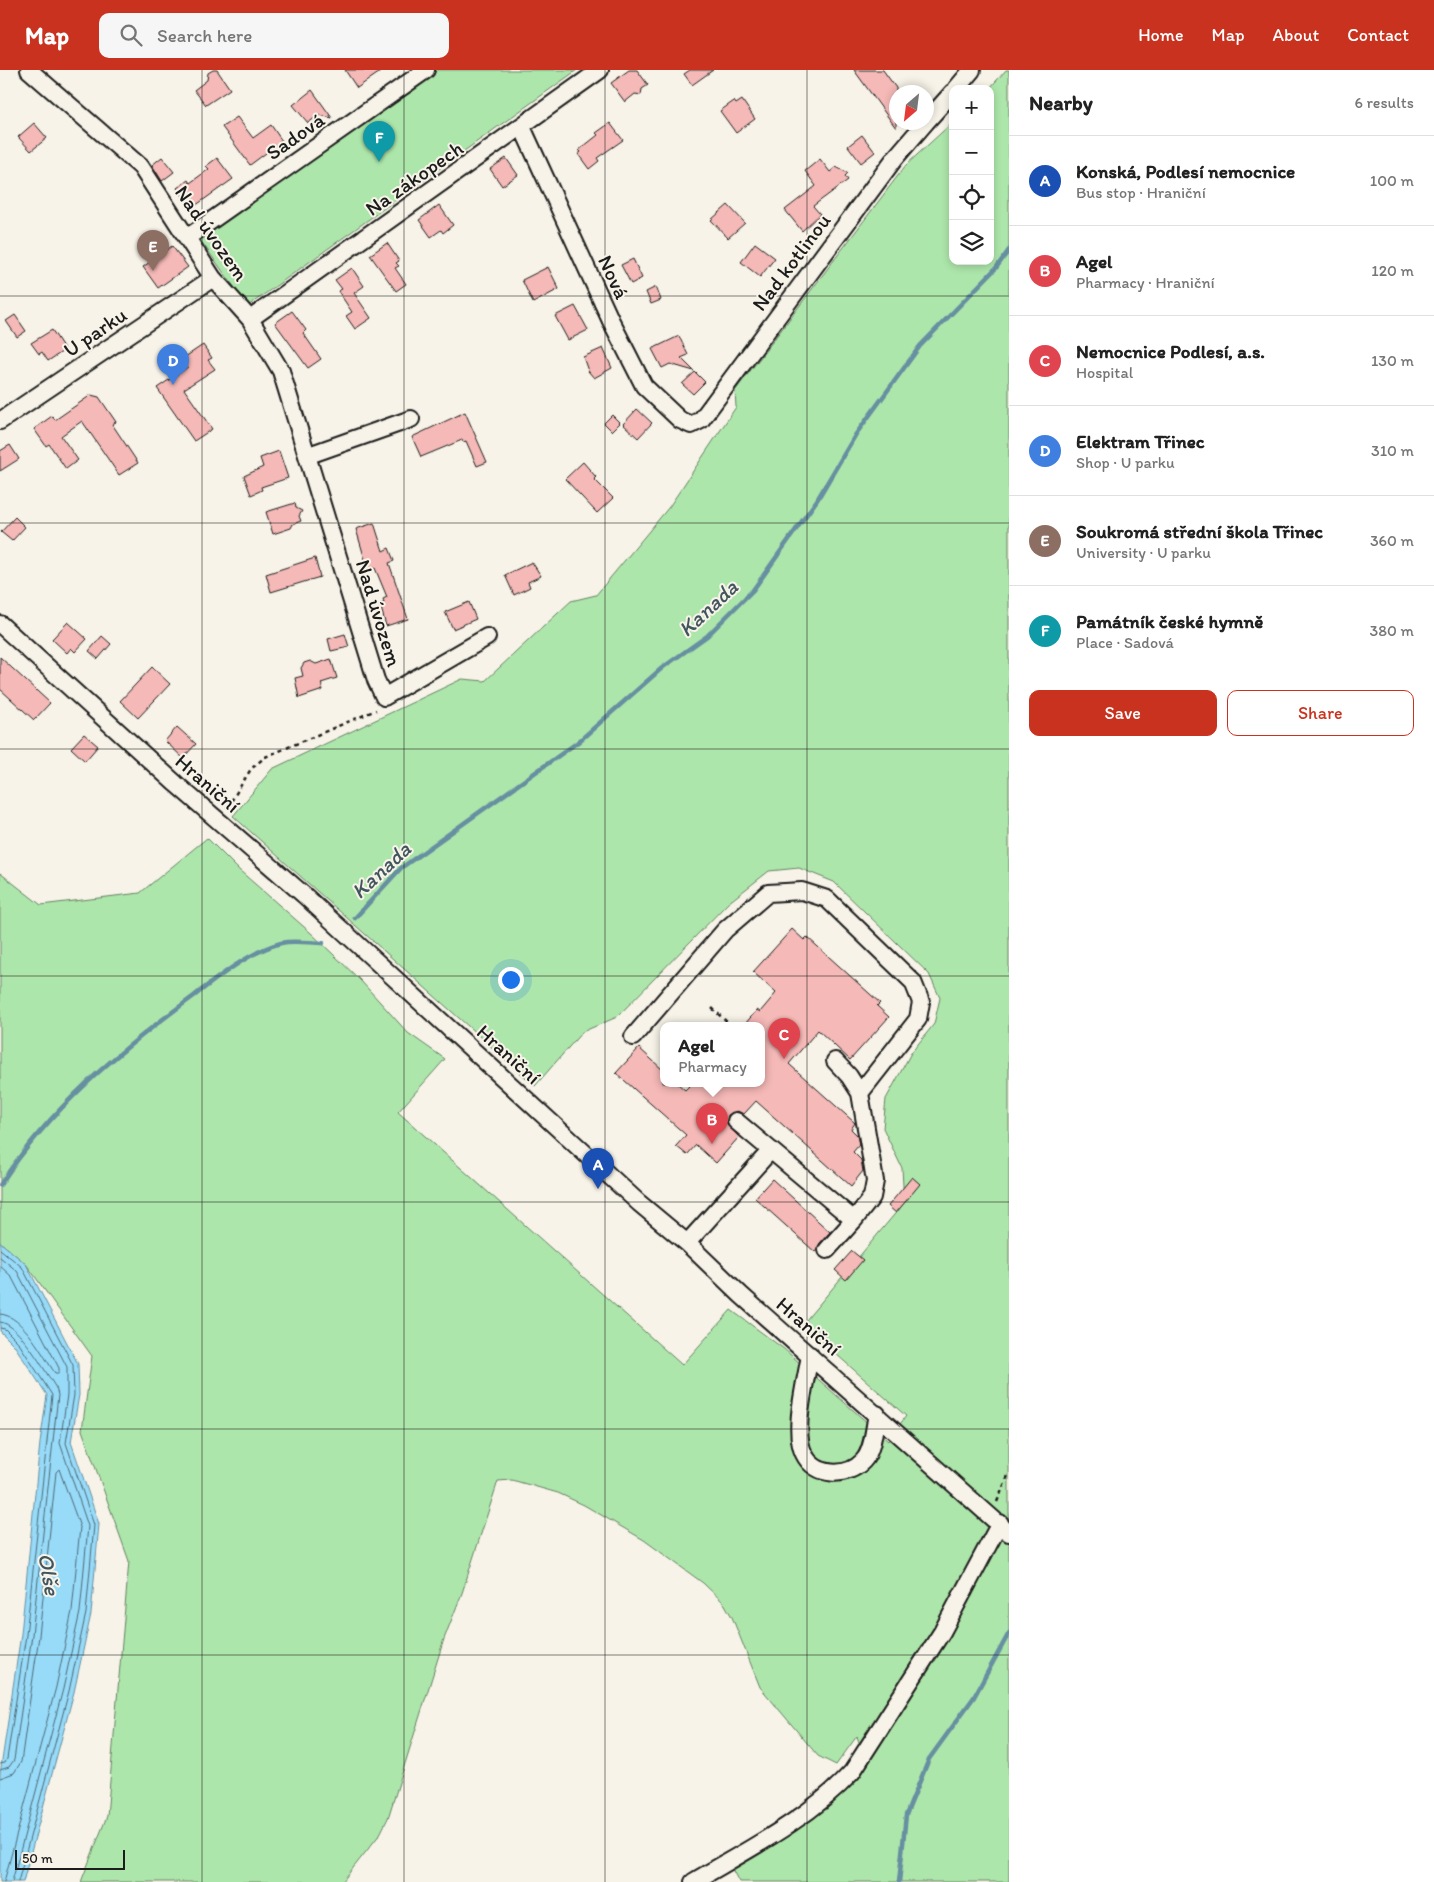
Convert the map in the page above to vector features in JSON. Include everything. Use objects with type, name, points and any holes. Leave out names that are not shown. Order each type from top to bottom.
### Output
[{"type":"street","name":"Nad úvozem","points":[[29,70],[141,167],[213,278],[250,319],[282,371],[376,680],[384,697]]},
{"type":"street","name":"Sadová","points":[[188,237],[426,70]]},
{"type":"street","name":"Na zákopech","points":[[250,319],[522,128],[600,70]]},
{"type":"street","points":[[959,85],[972,70]]},
{"type":"street","name":"Nad kotlinou","points":[[934,113],[949,96]]},
{"type":"street","name":"Nová","points":[[522,128],[607,312],[644,386],[680,420],[691,425]]},
{"type":"street","name":"Nad kotlinou","points":[[691,425],[701,420],[895,158],[919,130]]},
{"type":"street","name":"U parku","points":[[0,421],[213,278]]},
{"type":"street","points":[[309,455],[411,419]]},
{"type":"street","name":"Hraniční","points":[[0,624],[219,822],[304,895],[638,1203],[687,1243],[1000,1524]]},
{"type":"street","points":[[384,697],[487,637]]},
{"type":"street","points":[[633,1037],[725,930],[768,893],[802,891],[827,899],[913,982],[921,1002],[918,1019],[860,1093]]},
{"type":"street","points":[[827,1250],[872,1197],[875,1181],[860,1093],[849,1076],[835,1062]]},
{"type":"street","points":[[736,1121],[854,1220]]},
{"type":"street","points":[[687,1243],[771,1150]]},
{"type":"street","points":[[810,1355],[799,1428],[804,1455],[821,1471],[846,1473],[864,1461],[871,1443],[877,1414]]},
{"type":"street","points":[[693,1882],[801,1815],[836,1789],[852,1772],[942,1632],[1000,1524]]},
{"type":"path","points":[[219,822],[251,769],[265,757],[380,708],[384,697]]},
{"type":"path","points":[[712,1008],[727,1022]]},
{"type":"path","points":[[1000,1524],[1009,1473]]},
{"type":"green space","points":[[432,70],[577,70],[248,306],[198,237]]},
{"type":"green space","points":[[1006,70],[1009,70],[1009,1882],[739,1882],[731,1867],[787,1829],[827,1809],[866,1765],[857,1736],[836,1765],[818,1756],[760,1687],[732,1617],[724,1603],[703,1583],[644,1540],[584,1505],[558,1493],[512,1480],[498,1481],[462,1593],[444,1639],[388,1818],[380,1834],[342,1882],[81,1882],[107,1816],[129,1561],[82,1430],[92,1356],[26,1264],[0,1242],[0,873],[41,905],[140,893],[207,838],[239,870],[311,933],[360,980],[408,1033],[445,1059],[398,1112],[682,1365],[731,1310],[784,1349],[888,1441],[906,1416],[809,1330],[806,1320],[904,1203],[902,1168],[883,1128],[886,1099],[911,1053],[934,1024],[940,998],[929,974],[834,882],[799,868],[769,871],[728,903],[617,1017],[582,1032],[535,1086],[233,816],[272,769],[462,679],[485,681],[571,601],[596,595],[669,507],[736,407],[735,391],[906,165],[949,126],[949,265],[994,265],[993,85]]},
{"type":"water","name":"Olše","points":[[0,1242],[26,1264],[78,1364],[79,1395],[71,1442],[99,1524],[91,1614],[74,1692],[23,1882],[0,1882],[0,1774],[21,1634],[40,1443],[47,1395],[14,1345],[0,1331]]},
{"type":"building","points":[[217,70],[230,89],[206,105],[194,90],[207,80],[208,73]]},
{"type":"building","points":[[345,70],[383,70],[357,88]]},
{"type":"building","points":[[629,70],[637,70],[648,85],[642,89],[641,95],[635,94],[625,102],[611,83]]},
{"type":"building","points":[[690,70],[713,70],[692,85],[684,74]]},
{"type":"building","points":[[854,70],[883,70],[894,85],[889,85],[889,118]]},
{"type":"building","points":[[312,90],[332,118],[319,115],[308,123],[293,105]]},
{"type":"building","points":[[742,100],[755,119],[736,133],[720,111],[734,101],[736,104]]},
{"type":"building","points":[[237,117],[253,138],[271,125],[282,141],[250,165],[222,127]]},
{"type":"building","points":[[34,123],[47,138],[31,151],[18,137]]},
{"type":"building","points":[[610,123],[623,140],[597,158],[599,161],[589,169],[578,154],[581,152],[579,150],[598,135],[596,133]]},
{"type":"building","points":[[862,135],[875,152],[861,163],[848,146]]},
{"type":"building","points":[[162,157],[174,172],[162,181],[152,165]]},
{"type":"building","points":[[217,158],[233,179],[192,208],[177,188],[188,180],[190,183],[209,169],[206,166]]},
{"type":"building","points":[[506,158],[518,175],[502,186],[490,169]]},
{"type":"building","points":[[820,159],[830,172],[836,167],[848,173],[845,176],[848,180],[813,206],[820,214],[802,231],[785,210],[816,186],[805,171]]},
{"type":"building","points":[[439,205],[453,225],[443,233],[441,230],[431,237],[419,220]]},
{"type":"building","points":[[728,205],[745,223],[728,238],[711,220]]},
{"type":"building","points":[[387,243],[399,261],[396,263],[399,266],[395,268],[406,284],[396,291],[370,255]]},
{"type":"building","points":[[755,243],[775,258],[760,277],[741,262]]},
{"type":"building","points":[[172,246],[188,267],[158,288],[143,267]]},
{"type":"building","points":[[633,259],[642,278],[631,284],[621,265]]},
{"type":"building","points":[[548,267],[559,289],[533,303],[522,280]]},
{"type":"building","points":[[352,268],[364,286],[354,293],[371,318],[355,329],[346,316],[352,312],[338,291],[342,289],[335,280]]},
{"type":"building","points":[[656,287],[661,300],[651,304],[646,292]]},
{"type":"building","points":[[575,306],[588,330],[568,340],[555,316]]},
{"type":"building","points":[[292,311],[306,330],[303,333],[321,359],[308,368],[275,323]]},
{"type":"building","points":[[15,315],[26,331],[17,337],[6,321]]},
{"type":"building","points":[[52,330],[65,350],[48,361],[42,352],[39,354],[31,343]]},
{"type":"building","points":[[679,336],[688,355],[681,358],[694,371],[670,364],[662,368],[652,349]]},
{"type":"building","points":[[203,345],[212,358],[208,360],[215,369],[184,389],[212,429],[194,441],[157,388],[188,367],[182,359]]},
{"type":"building","points":[[603,348],[612,368],[594,378],[588,371],[583,357]]},
{"type":"building","points":[[695,372],[705,382],[693,394],[682,384]]},
{"type":"building","points":[[91,395],[99,397],[116,422],[112,424],[138,463],[119,475],[82,421],[61,436],[78,460],[66,469],[49,444],[46,446],[34,429],[52,416],[55,420]]},
{"type":"building","points":[[637,409],[652,423],[638,438],[623,424]]},
{"type":"building","points":[[465,412],[487,462],[477,466],[466,441],[463,442],[462,440],[421,457],[412,437]]},
{"type":"building","points":[[612,415],[620,423],[612,431],[604,423]]},
{"type":"building","points":[[10,445],[19,459],[0,471],[0,451]]},
{"type":"building","points":[[279,451],[288,478],[261,487],[262,490],[251,495],[244,476],[263,467],[260,458]]},
{"type":"building","points":[[583,462],[596,477],[594,479],[613,498],[597,513],[565,479]]},
{"type":"building","points":[[295,503],[296,508],[302,511],[299,516],[301,521],[293,524],[291,528],[273,534],[266,512]]},
{"type":"building","points":[[15,517],[25,527],[12,541],[1,532]]},
{"type":"building","points":[[374,523],[383,551],[389,548],[394,561],[389,563],[408,619],[386,626],[380,604],[384,603],[383,599],[387,597],[375,568],[368,570],[356,529]]},
{"type":"building","points":[[315,558],[320,577],[271,592],[266,574]]},
{"type":"building","points":[[532,562],[541,576],[528,582],[530,587],[514,595],[505,575]]},
{"type":"building","points":[[469,602],[476,619],[453,629],[445,612]]},
{"type":"building","points":[[68,622],[87,639],[75,652],[71,648],[67,653],[52,639]]},
{"type":"building","points":[[345,634],[349,647],[331,651],[328,639]]},
{"type":"building","points":[[102,636],[111,644],[98,659],[89,651]]},
{"type":"building","points":[[0,657],[50,703],[34,720],[0,689]]},
{"type":"building","points":[[331,659],[337,678],[321,683],[323,690],[299,698],[295,678],[303,676],[301,668],[304,663],[310,661],[316,664]]},
{"type":"building","points":[[152,667],[170,684],[138,718],[120,701]]},
{"type":"building","points":[[177,727],[196,744],[183,758],[165,741]]},
{"type":"building","points":[[84,734],[98,746],[85,761],[71,748]]},
{"type":"building","points":[[792,929],[804,940],[807,937],[880,1003],[877,1006],[889,1017],[850,1060],[818,1030],[789,1064],[855,1123],[851,1129],[857,1135],[859,1145],[853,1152],[861,1160],[863,1171],[851,1186],[756,1101],[744,1114],[737,1111],[728,1115],[727,1125],[739,1137],[716,1163],[696,1145],[687,1155],[676,1146],[686,1135],[616,1073],[639,1048],[660,1067],[660,1087],[682,1087],[685,1090],[688,1087],[765,1087],[765,1022],[747,1022],[757,1010],[760,1012],[776,993],[753,972]]},
{"type":"building","points":[[912,1177],[920,1184],[896,1213],[888,1206]]},
{"type":"building","points":[[772,1179],[830,1232],[815,1252],[755,1198]]},
{"type":"building","points":[[852,1251],[863,1260],[846,1280],[835,1270]]},
{"type":"waterway","name":"Kanada","points":[[355,918],[401,868],[578,742],[662,668],[707,636],[753,590],[817,500],[856,434],[920,346],[996,268],[1009,250]]},
{"type":"waterway","name":"Kanada","points":[[0,1185],[41,1130],[88,1082],[140,1037],[235,965],[258,952],[281,943],[323,943]]},
{"type":"waterway","points":[[899,1882],[906,1815],[929,1759],[974,1697],[1009,1633]]},
{"type":"place","name":"Památník české hymně","points":[[379,162]]},
{"type":"place","name":"Soukromá střední škola Třinec","points":[[153,271]]},
{"type":"place","name":"Elektram Třinec","points":[[173,385]]},
{"type":"place","name":"Nemocnice Podlesí, a.s.","points":[[784,1059]]},
{"type":"place","name":"Agel","points":[[712,1144]]},
{"type":"place","name":"Konská, Podlesí nemocnice","points":[[598,1189]]}]
